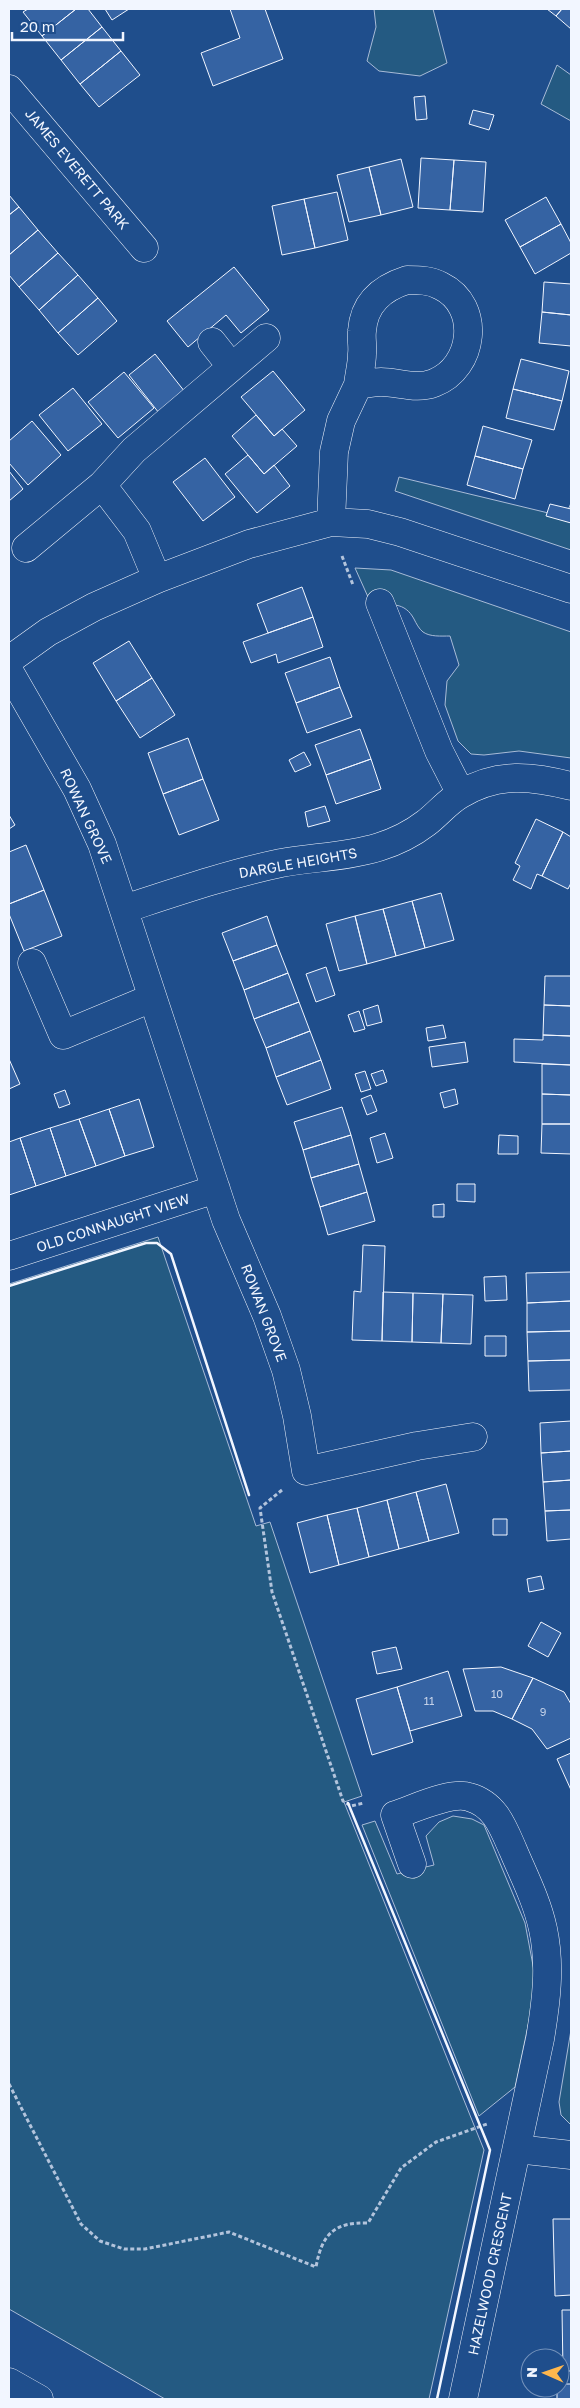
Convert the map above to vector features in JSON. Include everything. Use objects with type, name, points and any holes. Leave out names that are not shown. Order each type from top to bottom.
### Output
[{"type":"main road","name":"JAMES EVERETT PARK","points":[[9,89],[144,248]]},
{"type":"main road","points":[[331,522],[334,452],[341,421],[358,385],[362,355],[362,330],[366,312],[375,297],[390,286],[407,280],[425,280],[442,286],[456,298],[466,314],[469,330],[467,348],[460,363],[448,376],[433,384],[416,387],[381,382],[358,385]]},
{"type":"main road","points":[[26,548],[102,485],[134,450],[266,338]]},
{"type":"main road","points":[[212,342],[232,366]]},
{"type":"main road","points":[[102,485],[137,531],[157,580]]},
{"type":"main road","points":[[9,660],[48,632],[94,607],[157,580],[249,544],[331,522],[368,524],[400,532],[571,589]]},
{"type":"main road","points":[[380,603],[439,751],[461,794]]},
{"type":"main road","name":"ROWAN GROVE","points":[[9,671],[77,790],[102,844],[226,1220],[267,1316],[286,1370],[297,1416],[306,1471]]},
{"type":"main road","name":"DARGLE HEIGHTS","points":[[124,909],[240,872],[283,863],[352,854],[379,847],[425,824],[461,794],[488,781],[537,777],[571,786]]},
{"type":"main road","points":[[32,963],[63,1036],[152,998]]},
{"type":"main road","name":"OLD CONNAUGHT VIEW","points":[[9,1256],[216,1189]]},
{"type":"main road","points":[[306,1471],[473,1436]]},
{"type":"main road","name":"HAZELWOOD CRESCENT","points":[[395,1815],[445,1798],[467,1796],[486,1803],[499,1819],[533,1896],[543,1929],[547,1969],[547,1999],[518,2149],[463,2399]]},
{"type":"main road","points":[[395,1815],[412,1864]]},
{"type":"main road","points":[[518,2149],[571,2156]]},
{"type":"main road","points":[[9,2382],[39,2399]]},
{"type":"path","points":[[331,522],[360,606],[380,603]]},
{"type":"path","points":[[306,1471],[260,1508],[272,1592],[344,1801],[351,1806],[364,1802],[395,1815]]},
{"type":"path","points":[[9,2084],[81,2224],[100,2241],[124,2248],[145,2249],[229,2232],[316,2267],[319,2252],[330,2233],[348,2222],[368,2223],[401,2168],[436,2142],[482,2124],[524,2120]]},
{"type":"shaded area","points":[[374,9],[433,9],[447,63],[420,76],[379,71],[367,61],[376,27]]},
{"type":"shaded area","points":[[557,65],[571,75],[571,121],[541,104]]},
{"type":"shaded area","points":[[399,477],[565,517],[571,503],[571,550],[395,491]]},
{"type":"shaded area","points":[[355,568],[391,570],[571,632],[571,758],[519,751],[484,755],[471,754],[458,741],[445,705],[447,681],[459,665],[450,636],[426,634],[419,628],[410,613],[402,607],[385,605],[373,608]]},
{"type":"shaded area","points":[[158,1237],[256,1526],[270,1522],[362,1796],[344,1802],[484,2150],[429,2399],[165,2399],[9,2309],[9,1284]]},
{"type":"shaded area","points":[[453,1816],[472,1819],[484,1825],[525,1923],[535,1976],[532,2007],[515,2087],[479,2116],[362,1825],[375,1821],[397,1874],[434,1865],[426,1836],[439,1822]]},
{"type":"shaded area","points":[[571,2030],[571,2125],[561,2115],[559,2102]]},
{"type":"building","points":[[28,9],[76,9],[42,36],[23,12]]},
{"type":"building","points":[[76,9],[88,9],[102,27],[61,60],[42,36]]},
{"type":"building","points":[[105,9],[129,9],[112,20]]},
{"type":"building","points":[[230,9],[265,9],[283,59],[213,86],[201,53],[240,38]]},
{"type":"building","points":[[547,9],[562,9],[556,16]]},
{"type":"building","points":[[562,9],[571,9],[571,29],[556,16]]},
{"type":"building","points":[[102,27],[121,51],[80,84],[61,60]]},
{"type":"building","points":[[121,51],[140,75],[99,107],[80,84]]},
{"type":"building","points":[[425,96],[427,119],[416,120],[414,97]]},
{"type":"building","points":[[473,110],[494,115],[489,130],[469,124]]},
{"type":"building","points":[[421,158],[454,160],[450,210],[418,208]]},
{"type":"building","points":[[401,159],[413,207],[381,215],[369,167]]},
{"type":"building","points":[[454,160],[486,162],[483,212],[450,210]]},
{"type":"building","points":[[369,167],[381,215],[349,222],[337,175]]},
{"type":"building","points":[[337,192],[348,240],[315,248],[304,199]]},
{"type":"building","points":[[9,195],[19,207],[9,215]]},
{"type":"building","points":[[546,197],[561,224],[520,247],[505,220]]},
{"type":"building","points":[[304,199],[315,248],[282,255],[272,206]]},
{"type":"building","points":[[19,207],[38,230],[9,255],[9,215]]},
{"type":"building","points":[[561,224],[571,243],[571,253],[535,274],[520,247]]},
{"type":"building","points":[[38,230],[58,253],[19,287],[9,275],[9,255]]},
{"type":"building","points":[[58,253],[78,275],[39,310],[19,287]]},
{"type":"building","points":[[234,267],[269,310],[241,333],[226,315],[188,347],[167,321]]},
{"type":"building","points":[[78,275],[98,298],[58,333],[39,310]]},
{"type":"building","points":[[544,282],[571,284],[571,315],[542,312]]},
{"type":"building","points":[[98,298],[117,321],[78,355],[58,333]]},
{"type":"building","points":[[542,312],[571,315],[571,346],[539,343]]},
{"type":"building","points":[[155,354],[185,392],[159,413],[129,375]]},
{"type":"building","points":[[521,359],[569,371],[562,401],[513,389]]},
{"type":"building","points":[[273,371],[305,410],[274,436],[241,397]]},
{"type":"building","points":[[124,372],[154,408],[118,438],[88,402]]},
{"type":"building","points":[[73,388],[102,424],[68,451],[39,415]]},
{"type":"building","points":[[513,389],[562,401],[554,430],[506,418]]},
{"type":"building","points":[[256,415],[274,436],[282,429],[297,446],[264,474],[232,436]]},
{"type":"building","points":[[32,421],[61,455],[28,485],[9,463],[9,441]]},
{"type":"building","points":[[483,426],[532,440],[523,469],[475,456]]},
{"type":"building","points":[[248,455],[264,474],[274,465],[290,486],[257,513],[225,474]]},
{"type":"building","points":[[475,456],[523,469],[515,499],[467,485]]},
{"type":"building","points":[[205,458],[235,497],[203,521],[173,482]]},
{"type":"building","points":[[9,471],[23,489],[9,501]]},
{"type":"building","points":[[550,504],[571,509],[571,523],[546,516]]},
{"type":"building","points":[[302,587],[313,617],[268,633],[257,604]]},
{"type":"building","points":[[313,617],[323,647],[278,663],[276,654],[251,663],[243,642]]},
{"type":"building","points":[[129,641],[152,678],[116,701],[93,663]]},
{"type":"building","points":[[330,657],[340,687],[296,703],[285,673]]},
{"type":"building","points":[[152,678],[175,715],[140,738],[116,701]]},
{"type":"building","points":[[340,687],[352,717],[307,733],[296,703]]},
{"type":"building","points":[[360,729],[371,759],[326,775],[315,745]]},
{"type":"building","points":[[188,738],[203,779],[163,794],[148,753]]},
{"type":"building","points":[[304,752],[311,765],[295,772],[289,760]]},
{"type":"building","points":[[371,759],[381,789],[336,804],[326,775]]},
{"type":"building","points":[[203,779],[219,820],[179,835],[163,794]]},
{"type":"building","points":[[325,806],[330,821],[308,827],[305,812]]},
{"type":"building","points":[[9,815],[15,825],[9,829]]},
{"type":"building","points":[[536,819],[563,832],[542,876],[537,874],[531,889],[513,880],[520,866],[515,863]]},
{"type":"building","points":[[563,832],[571,837],[571,883],[568,889],[542,876]]},
{"type":"building","points":[[26,845],[44,890],[9,904],[9,852]]},
{"type":"building","points":[[44,890],[62,936],[24,951],[9,914],[9,904]]},
{"type":"building","points":[[441,893],[454,940],[425,948],[412,901]]},
{"type":"building","points":[[412,901],[425,948],[396,956],[383,909]]},
{"type":"building","points":[[383,909],[396,956],[367,964],[355,916]]},
{"type":"building","points":[[267,916],[277,945],[233,961],[222,933]]},
{"type":"building","points":[[355,916],[367,964],[339,971],[326,924]]},
{"type":"building","points":[[277,945],[288,973],[244,990],[233,961]]},
{"type":"building","points":[[326,967],[335,995],[316,1002],[306,974]]},
{"type":"building","points":[[288,973],[299,1002],[254,1019],[244,990]]},
{"type":"building","points":[[545,976],[571,976],[571,1006],[544,1005]]},
{"type":"building","points":[[299,1002],[310,1031],[266,1048],[254,1019]]},
{"type":"building","points":[[378,1005],[382,1022],[367,1026],[363,1010]]},
{"type":"building","points":[[544,1005],[571,1006],[571,1036],[543,1035]]},
{"type":"building","points":[[359,1011],[365,1029],[354,1032],[348,1015]]},
{"type":"building","points":[[443,1025],[446,1038],[428,1041],[426,1028]]},
{"type":"building","points":[[310,1031],[321,1060],[276,1077],[266,1048]]},
{"type":"building","points":[[543,1035],[571,1036],[571,1065],[514,1062],[514,1039],[543,1040]]},
{"type":"building","points":[[465,1042],[468,1062],[432,1067],[429,1047]]},
{"type":"building","points":[[9,1059],[20,1084],[9,1089]]},
{"type":"building","points":[[321,1060],[331,1089],[287,1105],[276,1077]]},
{"type":"building","points":[[542,1064],[571,1065],[571,1095],[542,1094]]},
{"type":"building","points":[[383,1070],[387,1082],[376,1086],[371,1074]]},
{"type":"building","points":[[365,1071],[371,1089],[361,1092],[355,1074]]},
{"type":"building","points":[[455,1089],[458,1104],[444,1108],[440,1093]]},
{"type":"building","points":[[65,1090],[70,1104],[59,1108],[54,1094]]},
{"type":"building","points":[[542,1094],[571,1095],[571,1124],[542,1124]]},
{"type":"building","points":[[371,1095],[377,1111],[367,1115],[361,1099]]},
{"type":"building","points":[[139,1099],[154,1147],[125,1156],[109,1109]]},
{"type":"building","points":[[342,1107],[351,1135],[303,1150],[294,1122]]},
{"type":"building","points":[[109,1109],[125,1156],[96,1166],[79,1119]]},
{"type":"building","points":[[79,1119],[96,1166],[66,1176],[50,1128]]},
{"type":"building","points":[[542,1124],[571,1124],[571,1154],[541,1153]]},
{"type":"building","points":[[50,1128],[66,1176],[36,1186],[20,1138]]},
{"type":"building","points":[[385,1133],[393,1158],[377,1163],[370,1138]]},
{"type":"building","points":[[351,1135],[359,1164],[311,1178],[303,1150]]},
{"type":"building","points":[[499,1135],[518,1136],[518,1154],[498,1154]]},
{"type":"building","points":[[20,1138],[36,1186],[9,1195],[9,1142]]},
{"type":"building","points":[[359,1164],[367,1192],[320,1207],[311,1178]]},
{"type":"building","points":[[457,1184],[475,1184],[475,1202],[457,1201]]},
{"type":"building","points":[[367,1192],[375,1221],[328,1235],[320,1207]]},
{"type":"building","points":[[444,1204],[444,1217],[433,1217],[433,1205]]},
{"type":"building","points":[[363,1245],[385,1246],[382,1341],[352,1340],[354,1291],[361,1292]]},
{"type":"building","points":[[571,1272],[571,1301],[527,1303],[526,1273]]},
{"type":"building","points":[[506,1276],[507,1300],[485,1301],[484,1277]]},
{"type":"building","points":[[383,1292],[413,1293],[412,1342],[382,1341]]},
{"type":"building","points":[[413,1293],[443,1294],[441,1343],[412,1342]]},
{"type":"building","points":[[443,1294],[473,1295],[471,1344],[441,1343]]},
{"type":"building","points":[[571,1301],[571,1331],[527,1332],[527,1303]]},
{"type":"building","points":[[571,1331],[571,1360],[528,1361],[527,1332]]},
{"type":"building","points":[[485,1336],[506,1336],[506,1356],[485,1356]]},
{"type":"building","points":[[571,1360],[571,1390],[529,1391],[528,1361]]},
{"type":"building","points":[[571,1421],[571,1451],[541,1453],[540,1423]]},
{"type":"building","points":[[571,1451],[571,1480],[543,1482],[541,1453]]},
{"type":"building","points":[[571,1480],[571,1510],[545,1511],[543,1482]]},
{"type":"building","points":[[446,1484],[459,1533],[429,1541],[416,1492]]},
{"type":"building","points":[[416,1492],[429,1541],[399,1549],[387,1500]]},
{"type":"building","points":[[387,1500],[399,1549],[369,1557],[357,1508]]},
{"type":"building","points":[[357,1508],[369,1557],[339,1565],[327,1515]]},
{"type":"building","points":[[571,1510],[571,1539],[547,1541],[545,1511]]},
{"type":"building","points":[[327,1515],[339,1565],[310,1573],[297,1523]]},
{"type":"building","points":[[493,1519],[507,1519],[507,1535],[493,1535]]},
{"type":"building","points":[[541,1576],[544,1589],[529,1592],[527,1579]]},
{"type":"building","points":[[541,1622],[561,1633],[548,1657],[528,1646]]},
{"type":"building","points":[[396,1647],[402,1669],[377,1674],[372,1652]]},
{"type":"building","points":[[501,1667],[533,1678],[512,1719],[493,1711],[475,1711],[463,1669]]},
{"type":"building","points":[[448,1671],[462,1716],[410,1731],[397,1687]]},
{"type":"building","points":[[533,1678],[564,1692],[571,1704],[571,1738],[547,1749],[532,1729],[512,1719]]},
{"type":"building","points":[[397,1687],[413,1742],[372,1755],[356,1699]]},
{"type":"building","points":[[571,1753],[571,1790],[557,1759]]},
{"type":"building","points":[[553,2219],[571,2219],[571,2295],[555,2296]]},
{"type":"building","points":[[562,2310],[571,2310],[571,2371],[570,2348],[563,2348]]},
{"type":"building","points":[[571,2384],[571,2399],[557,2399],[570,2398]]},
{"type":"wall","points":[[9,1286],[146,1243],[157,1243],[171,1254],[249,1495]]},
{"type":"wall","points":[[348,1803],[490,2150],[437,2399]]}]
